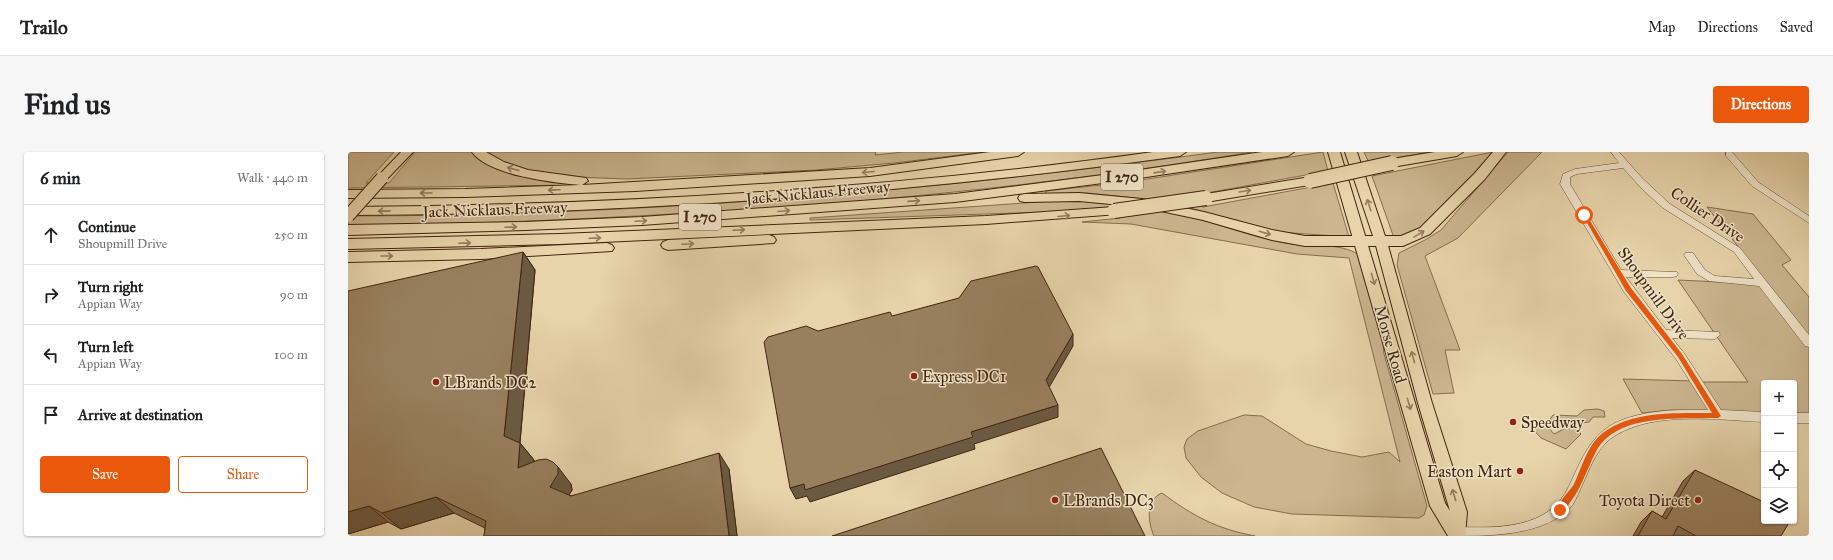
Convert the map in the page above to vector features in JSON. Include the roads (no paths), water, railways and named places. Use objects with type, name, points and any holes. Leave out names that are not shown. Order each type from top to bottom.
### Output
[{"type":"highway","points":[[478,152],[490,162],[510,168],[569,180],[608,182],[747,180]]},
{"type":"highway","points":[[348,194],[465,193],[635,188],[870,172],[1018,152]]},
{"type":"highway","points":[[871,187],[1104,152]]},
{"type":"highway","name":"Jack Nicklaus Freeway","points":[[348,211],[505,209],[627,204],[871,187],[1066,167],[1180,152]]},
{"type":"highway","name":"Jack Nicklaus Freeway","points":[[348,230],[525,226],[642,221],[955,198],[1126,176],[1288,152]]},
{"type":"highway","points":[[348,257],[481,254],[723,243],[970,226],[1114,211],[1206,198],[1310,181],[1457,152]]},
{"type":"highway","points":[[955,198],[1079,197],[1111,199],[1142,203],[1204,216],[1305,241],[1402,241],[1425,231],[1480,176],[1500,152]]},
{"type":"highway","points":[[348,244],[426,244],[647,236],[875,224],[1033,219]]},
{"type":"main road","points":[[382,178],[403,152]]},
{"type":"main road","points":[[348,216],[407,152]]},
{"type":"main road","name":"Morse Road","points":[[1334,152],[1362,242],[1438,506],[1457,534]]},
{"type":"main road","name":"Morse Road","points":[[1351,152],[1381,242],[1425,403],[1459,512],[1457,534]]},
{"type":"street","name":"Collier Drive","points":[[1615,152],[1642,183],[1685,219],[1729,243],[1737,250],[1809,342]]},
{"type":"street","points":[[1728,154],[1755,184],[1809,220]]},
{"type":"street","name":"Shoupmill Drive","points":[[1625,165],[1575,172],[1566,176],[1564,184],[1618,273],[1680,356],[1718,416]]},
{"type":"street","points":[[1689,255],[1701,272],[1713,279],[1763,282]]},
{"type":"street","points":[[1618,273],[1674,274]]},
{"type":"street","points":[[1664,334],[1715,335]]},
{"type":"street","points":[[1457,534],[1514,532],[1540,524],[1560,510],[1567,502],[1596,446],[1604,436],[1617,428],[1646,418],[1662,416],[1761,417]]},
{"type":"street","points":[[1797,418],[1809,418]]},
{"type":"place","name":"Express DC1","points":[[914,376]]},
{"type":"place","name":"LBrands DC2","points":[[436,382]]},
{"type":"place","name":"Speedway","points":[[1513,422]]},
{"type":"place","name":"Easton Mart","points":[[1520,471]]},
{"type":"place","name":"LBrands DC3","points":[[1055,500]]},
{"type":"place","name":"Toyota Direct","points":[[1698,500]]}]
